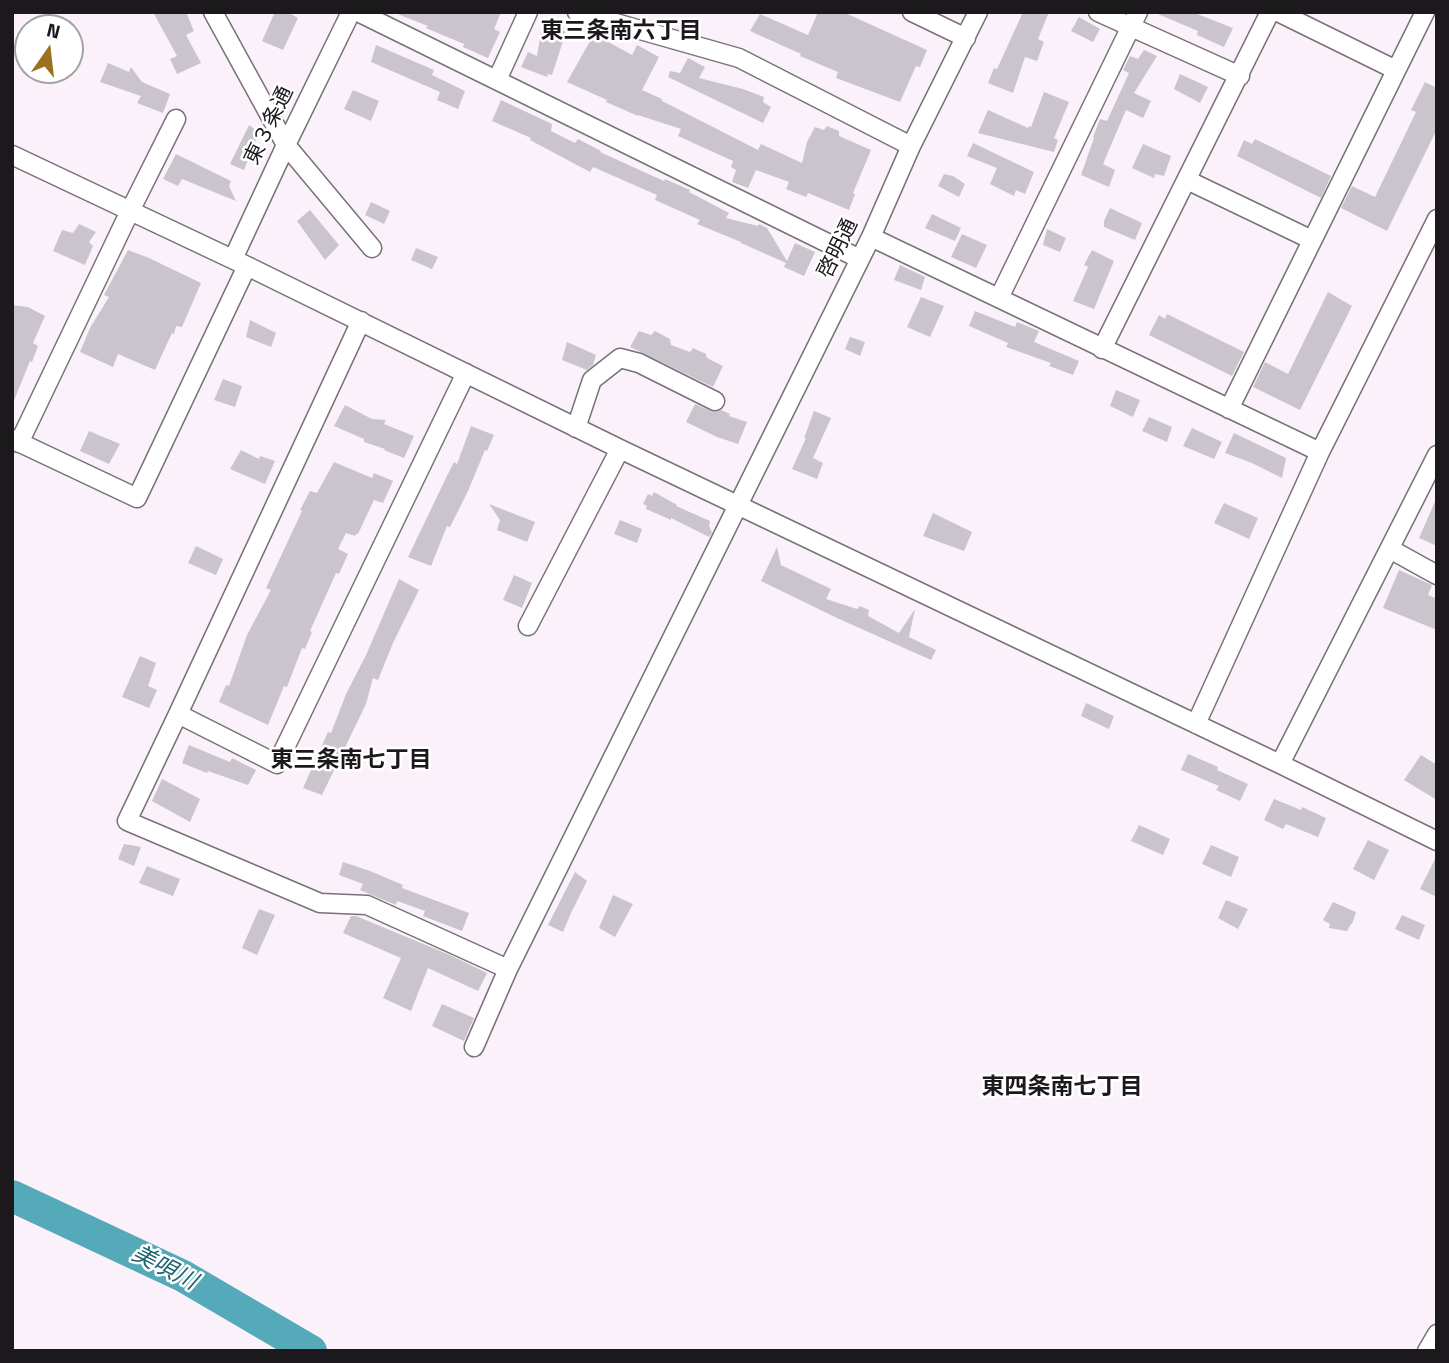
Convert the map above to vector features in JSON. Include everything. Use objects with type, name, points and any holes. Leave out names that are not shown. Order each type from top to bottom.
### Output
[{"type":"street","name":"東３条通","points":[[16,441],[137,498],[240,263],[286,145],[351,12]]},
{"type":"street","points":[[359,12],[860,259]]},
{"type":"street","points":[[497,80],[528,12]]},
{"type":"street","points":[[577,12],[739,58],[911,146]]},
{"type":"street","points":[[912,12],[966,38]]},
{"type":"street","name":"啓明通","points":[[474,1047],[508,969],[871,237],[911,146],[978,12]]},
{"type":"street","points":[[1098,12],[1134,20],[1240,76]]},
{"type":"street","points":[[1102,349],[1270,12]]},
{"type":"street","points":[[1278,12],[1396,70]]},
{"type":"street","points":[[1229,409],[1425,12]]},
{"type":"street","points":[[221,17],[286,145],[372,248]]},
{"type":"street","points":[[999,298],[1134,20]]},
{"type":"street","points":[[16,441],[176,119]]},
{"type":"street","points":[[12,155],[1437,841]]},
{"type":"street","points":[[1187,180],[1312,240]]},
{"type":"street","points":[[1196,724],[1321,452],[1432,243],[1437,219]]},
{"type":"street","points":[[871,237],[1321,452]]},
{"type":"street","points":[[361,321],[127,821],[320,903],[367,905],[508,969]]},
{"type":"street","points":[[576,428],[592,380],[620,358],[639,363],[715,401]]},
{"type":"street","points":[[178,713],[277,764],[466,373]]},
{"type":"street","points":[[528,626],[620,449]]},
{"type":"street","points":[[1280,764],[1437,455]]},
{"type":"street","points":[[1390,549],[1437,575]]},
{"type":"street","points":[[1427,1351],[1437,1334]]},
{"type":"building","points":[[153,12],[186,12],[194,31],[186,35],[201,63],[177,74],[170,59],[177,56]]},
{"type":"building","points":[[275,12],[287,12],[298,18],[283,50],[262,41]]},
{"type":"building","points":[[501,12],[494,29],[500,32],[488,58],[463,47],[464,44],[426,28],[428,26],[395,13]]},
{"type":"building","points":[[818,12],[843,12],[927,50],[920,67],[916,66],[900,102],[836,78],[838,72],[750,31],[760,14],[808,35]]},
{"type":"building","points":[[1023,12],[1049,12],[1038,39],[1044,42],[1037,61],[1025,57],[1013,93],[988,83]]},
{"type":"building","points":[[1153,12],[1192,12],[1233,28],[1224,47],[1197,35],[1198,31]]},
{"type":"building","points":[[1079,17],[1100,29],[1093,42],[1071,31]]},
{"type":"building","points":[[542,26],[550,29],[551,26],[566,32],[552,75],[548,74],[547,77],[521,67],[528,52],[537,56]]},
{"type":"building","points":[[594,34],[632,55],[637,45],[659,57],[642,90],[758,150],[761,144],[802,163],[807,142],[815,127],[824,130],[827,126],[839,131],[839,136],[871,150],[849,210],[808,193],[806,197],[786,189],[789,182],[756,170],[748,188],[732,182],[736,170],[731,167],[733,161],[678,136],[681,129],[638,116],[567,82]]},
{"type":"building","points":[[376,45],[434,70],[432,75],[465,91],[458,109],[437,100],[440,92],[371,62]]},
{"type":"building","points":[[1144,50],[1157,56],[1134,93],[1151,101],[1143,118],[1126,110],[1103,164],[1115,170],[1109,187],[1081,175],[1100,119],[1107,121],[1129,73],[1123,70],[1130,56],[1138,59]]},
{"type":"building","points":[[688,58],[705,67],[699,78],[764,97],[763,102],[771,107],[763,123],[668,77],[670,71],[680,73]]},
{"type":"building","points":[[108,63],[129,72],[131,67],[142,82],[170,94],[163,113],[137,103],[141,96],[100,82]]},
{"type":"building","points":[[1180,74],[1208,87],[1200,103],[1174,89]]},
{"type":"building","points":[[1425,82],[1437,88],[1437,129],[1387,231],[1341,208],[1352,186],[1375,197],[1416,112],[1411,110]]},
{"type":"building","points":[[353,90],[379,101],[371,121],[344,109]]},
{"type":"building","points":[[1044,92],[1069,102],[1054,138],[1058,140],[1054,152],[978,133],[988,110],[1031,127]]},
{"type":"building","points":[[501,100],[552,124],[551,131],[575,143],[578,139],[600,152],[690,190],[689,192],[729,213],[726,218],[767,228],[787,261],[795,243],[815,252],[804,276],[784,267],[786,263],[697,224],[700,220],[655,200],[657,195],[593,167],[590,172],[530,140],[531,138],[492,121]]},
{"type":"building","points":[[249,125],[259,132],[244,170],[230,164]]},
{"type":"building","points":[[1255,139],[1331,176],[1321,198],[1237,156],[1244,140],[1252,144]]},
{"type":"building","points":[[973,143],[1034,172],[1025,194],[1016,190],[1014,196],[990,184],[997,168],[967,156]]},
{"type":"building","points":[[1143,144],[1171,156],[1164,176],[1155,174],[1154,178],[1132,168]]},
{"type":"building","points":[[176,154],[231,181],[229,186],[236,201],[182,179],[178,186],[163,179]]},
{"type":"building","points":[[944,174],[965,184],[959,197],[938,186]]},
{"type":"building","points":[[371,202],[390,211],[384,224],[365,215]]},
{"type":"building","points":[[1110,208],[1142,223],[1135,240],[1104,227]]},
{"type":"building","points":[[310,210],[339,245],[325,260],[297,221]]},
{"type":"building","points":[[932,214],[961,228],[955,241],[925,228]]},
{"type":"building","points":[[79,224],[96,232],[89,242],[93,246],[85,265],[53,251],[62,230],[73,233]]},
{"type":"building","points":[[1047,229],[1066,238],[1060,252],[1043,245]]},
{"type":"building","points":[[962,234],[987,245],[976,268],[951,257]]},
{"type":"building","points":[[416,248],[438,257],[432,269],[411,260]]},
{"type":"building","points":[[128,250],[201,283],[182,327],[176,326],[155,370],[118,354],[113,367],[80,352],[90,328],[109,297],[104,295]]},
{"type":"building","points":[[1092,250],[1114,261],[1094,309],[1073,301],[1088,267],[1084,265]]},
{"type":"building","points":[[900,265],[925,277],[921,290],[894,280]]},
{"type":"building","points":[[1328,292],[1352,306],[1300,410],[1253,387],[1265,362],[1288,374]]},
{"type":"building","points":[[921,297],[944,306],[930,337],[907,327]]},
{"type":"building","points":[[12,305],[28,307],[45,316],[33,343],[38,346],[13,403]]},
{"type":"building","points":[[975,311],[1015,327],[1017,322],[1039,331],[1034,342],[1079,361],[1073,375],[1049,366],[1051,363],[1006,347],[1008,343],[969,326]]},
{"type":"building","points":[[1167,314],[1244,352],[1232,376],[1149,335],[1159,315],[1165,319]]},
{"type":"building","points":[[250,320],[276,333],[271,347],[246,337]]},
{"type":"building","points":[[639,331],[651,335],[655,331],[670,339],[671,345],[690,352],[693,348],[723,366],[713,387],[630,347]]},
{"type":"building","points":[[850,337],[865,342],[860,356],[845,349]]},
{"type":"building","points":[[567,342],[596,355],[593,365],[587,370],[562,360]]},
{"type":"building","points":[[223,379],[242,386],[235,407],[214,400]]},
{"type":"building","points":[[1116,390],[1140,400],[1133,417],[1110,406]]},
{"type":"building","points":[[695,404],[711,411],[721,410],[747,422],[738,444],[686,422]]},
{"type":"building","points":[[345,405],[372,419],[386,420],[384,424],[414,436],[404,458],[334,426]]},
{"type":"building","points":[[814,411],[831,418],[813,458],[823,463],[817,479],[792,469]]},
{"type":"building","points":[[1149,417],[1172,427],[1167,442],[1142,431]]},
{"type":"building","points":[[471,426],[494,435],[450,527],[447,526],[431,566],[408,557],[454,462],[457,464]]},
{"type":"building","points":[[1192,428],[1222,442],[1214,459],[1183,446]]},
{"type":"building","points":[[89,431],[120,444],[109,464],[80,451]]},
{"type":"building","points":[[1234,433],[1286,458],[1282,478],[1225,453]]},
{"type":"building","points":[[241,450],[259,459],[260,456],[275,461],[265,484],[230,469]]},
{"type":"building","points":[[334,462],[372,478],[374,473],[393,481],[383,503],[374,500],[358,534],[355,536],[346,533],[338,549],[348,554],[339,574],[336,573],[310,631],[312,632],[305,649],[302,648],[268,725],[219,702],[226,685],[229,686],[247,635],[271,590],[266,588],[302,511],[300,510],[310,491],[317,493]]},
{"type":"building","points":[[654,492],[676,506],[710,521],[712,533],[709,537],[646,509],[647,506],[643,504],[648,494],[652,496]]},
{"type":"building","points":[[1437,497],[1437,546],[1419,538]]},
{"type":"building","points":[[1224,503],[1258,518],[1249,539],[1214,523]]},
{"type":"building","points":[[489,504],[535,522],[527,542],[497,530],[500,520]]},
{"type":"building","points":[[933,513],[972,532],[964,551],[923,536]]},
{"type":"building","points":[[620,520],[642,529],[637,543],[614,534]]},
{"type":"building","points":[[196,546],[223,559],[216,575],[188,563]]},
{"type":"building","points":[[777,547],[781,565],[831,589],[826,599],[869,610],[868,616],[899,633],[915,609],[909,637],[936,650],[931,660],[761,581]]},
{"type":"building","points":[[1399,570],[1432,585],[1428,595],[1437,599],[1437,630],[1383,608]]},
{"type":"building","points":[[514,575],[532,583],[522,608],[503,600]]},
{"type":"building","points":[[399,579],[419,590],[378,680],[373,678],[366,704],[322,795],[303,788],[328,732],[331,733]]},
{"type":"building","points":[[140,656],[156,663],[148,686],[157,690],[149,708],[122,697]]},
{"type":"building","points":[[1086,703],[1114,716],[1109,729],[1081,716]]},
{"type":"building","points":[[189,745],[230,762],[232,758],[256,770],[248,785],[208,771],[207,773],[182,763]]},
{"type":"building","points":[[1188,754],[1248,784],[1240,801],[1216,790],[1219,786],[1181,770]]},
{"type":"building","points":[[1421,755],[1437,765],[1437,800],[1404,780]]},
{"type":"building","points":[[162,779],[200,799],[190,822],[152,801]]},
{"type":"building","points":[[1274,799],[1326,818],[1318,837],[1286,824],[1283,829],[1264,820]]},
{"type":"building","points":[[1139,825],[1170,839],[1163,855],[1131,841]]},
{"type":"building","points":[[1368,840],[1389,850],[1374,880],[1353,869]]},
{"type":"building","points":[[124,844],[141,847],[134,866],[118,859]]},
{"type":"building","points":[[1211,845],[1239,857],[1231,877],[1202,864]]},
{"type":"building","points":[[1437,855],[1437,897],[1420,889]]},
{"type":"building","points":[[343,862],[469,913],[462,931],[423,916],[425,911],[397,901],[396,905],[360,890],[363,884],[339,875]]},
{"type":"building","points":[[147,866],[180,879],[173,896],[139,883]]},
{"type":"building","points":[[575,872],[587,881],[563,932],[548,925]]},
{"type":"building","points":[[613,895],[633,904],[615,937],[599,928]]},
{"type":"building","points":[[1226,900],[1248,909],[1238,929],[1218,918]]},
{"type":"building","points":[[1333,902],[1356,912],[1347,931],[1329,928],[1330,924],[1323,920]]},
{"type":"building","points":[[259,909],[275,915],[257,955],[242,948]]},
{"type":"building","points":[[1402,915],[1425,925],[1419,940],[1395,929]]},
{"type":"building","points":[[351,916],[450,955],[487,973],[478,991],[428,968],[411,1011],[383,998],[401,958],[343,933]]},
{"type":"building","points":[[442,1004],[474,1018],[464,1041],[432,1026]]},
{"type":"waterway","name":"美唄川","points":[[12,1196],[183,1276],[311,1351]]},
{"type":"district","name":"東三条南六丁目","points":[[621,32]]},
{"type":"district","name":"東三条南七丁目","points":[[351,761]]},
{"type":"district","name":"東四条南七丁目","points":[[1062,1088]]}]
